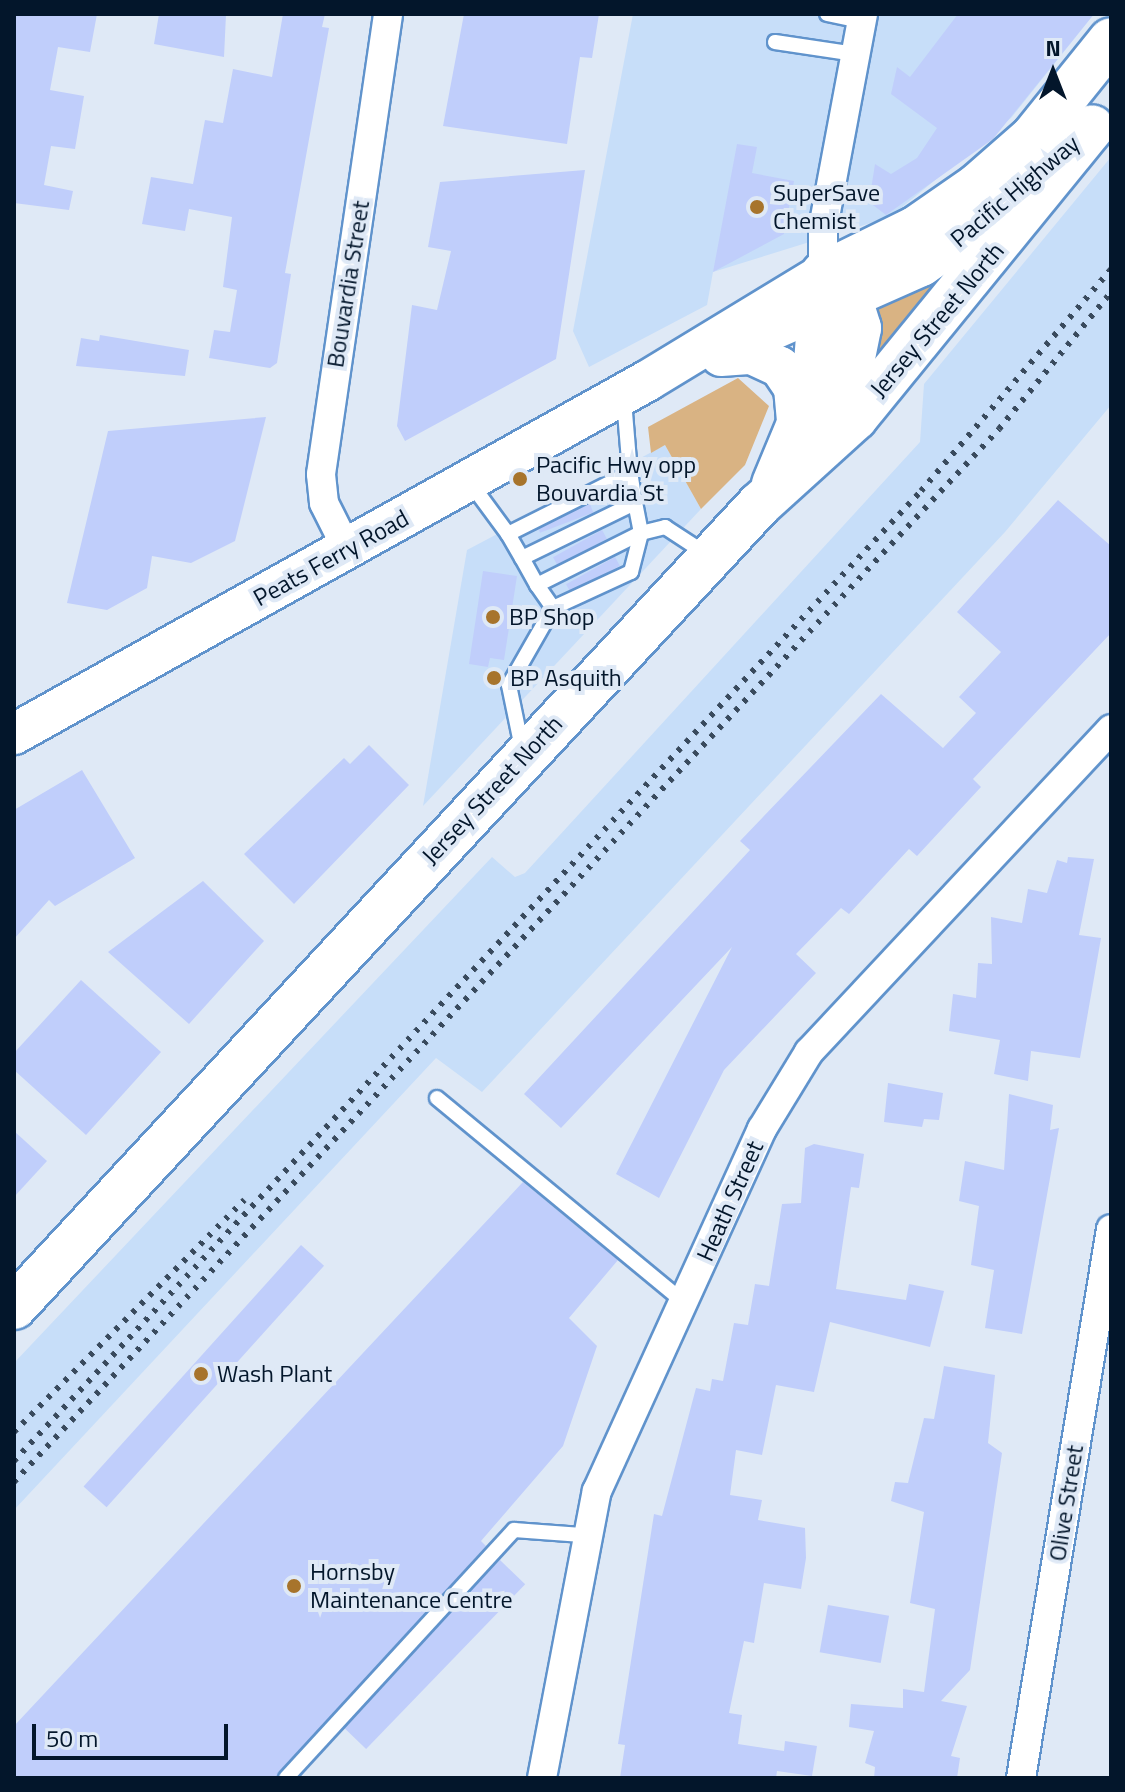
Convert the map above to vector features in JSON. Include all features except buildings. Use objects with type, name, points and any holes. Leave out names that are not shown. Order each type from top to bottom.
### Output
[{"type":"main road","name":"Pacific Highway","points":[[832,277],[915,229],[997,170],[1062,104],[1111,40]]},
{"type":"main road","name":"Pacific Highway","points":[[832,277],[921,264],[979,227],[1102,114]]},
{"type":"main road","name":"Jersey Street North","points":[[14,1307],[712,557],[759,505],[800,450],[879,391],[1102,114]]},
{"type":"main road","name":"Peats Ferry Road","points":[[14,734],[832,277]]},
{"type":"main road","name":"Peats Ferry Road","points":[[635,387],[699,361],[832,277]]},
{"type":"main road","points":[[800,450],[851,372],[859,328],[832,277]]},
{"type":"main road","points":[[699,361],[744,354],[780,367],[797,399],[800,450]]},
{"type":"street","name":"Bouvardia Street","points":[[347,549],[324,503],[321,474],[388,14]]},
{"type":"street","points":[[832,277],[855,54],[862,18]]},
{"type":"street","name":"Heath Street","points":[[542,1778],[582,1535],[762,1129],[809,1052],[1111,729]]},
{"type":"street","name":"Olive Street","points":[[1021,1778],[1111,1229]]},
{"type":"lane","points":[[827,14],[862,18]]},
{"type":"lane","points":[[775,42],[855,54]]},
{"type":"lane","points":[[524,756],[509,685],[553,608],[631,572],[641,533],[630,473],[635,387]]},
{"type":"lane","points":[[508,534],[630,473]]},
{"type":"lane","points":[[469,481],[508,534],[553,608]]},
{"type":"lane","points":[[522,558],[635,503]]},
{"type":"lane","points":[[537,585],[641,533],[665,527],[712,557]]},
{"type":"lane","points":[[437,1098],[685,1303]]},
{"type":"lane","points":[[286,1778],[514,1530],[582,1535]]},
{"type":"shaded area","points":[[633,14],[1094,14],[1011,118],[890,217],[713,272],[707,305],[589,367],[573,331]]},
{"type":"shaded area","points":[[1111,157],[1111,405],[1005,532],[482,1092],[436,1058],[14,1510],[14,1363],[492,857],[515,877],[525,873],[920,442],[924,384]]},
{"type":"shaded area","points":[[952,275],[863,384],[880,305]]},
{"type":"shaded area","points":[[738,378],[769,406],[745,465],[701,509],[665,445],[651,453],[648,427]]},
{"type":"shaded area","name":"BP Asquith","points":[[665,445],[701,509],[423,806],[467,550]]},
{"type":"railway","points":[[14,1461],[921,491],[1111,269]]},
{"type":"railway","points":[[14,1482],[999,429],[1111,292]]},
{"type":"railway","points":[[14,1432],[244,1200]]},
{"type":"place","name":"SuperSave Chemist","points":[[757,207]]},
{"type":"place","name":"Pacific Hwy opp Bouvardia St","points":[[520,479]]},
{"type":"place","name":"BP Shop","points":[[493,617]]},
{"type":"place","name":"BP Asquith","points":[[494,678]]},
{"type":"place","name":"Wash Plant","points":[[201,1374]]},
{"type":"place","name":"Hornsby Maintenance Centre","points":[[294,1586]]}]
